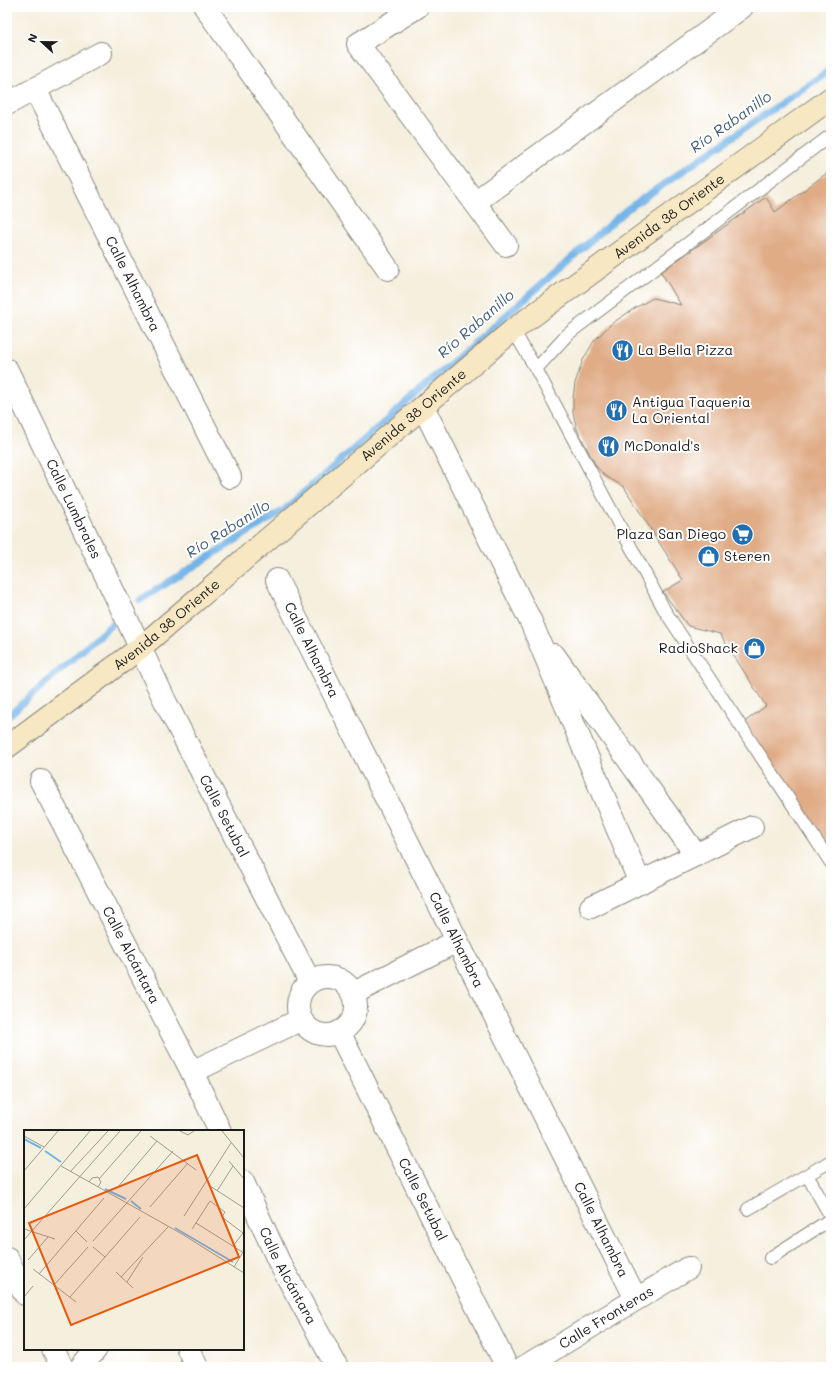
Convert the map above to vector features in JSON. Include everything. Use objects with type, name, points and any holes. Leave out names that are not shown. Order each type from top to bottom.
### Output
[{"type":"street","points":[[205,7],[388,269]]},
{"type":"street","points":[[417,7],[358,44],[506,245]]},
{"type":"street","points":[[475,202],[742,7]]},
{"type":"street","points":[[7,104],[101,53]]},
{"type":"street","name":"Calle Alhambra","points":[[35,89],[230,477]]},
{"type":"street","name":"Avenida 38 Oriente","points":[[7,747],[140,648],[513,330],[831,98]]},
{"type":"street","name":"Calle Lumbrales","points":[[7,370],[140,648]]},
{"type":"street","points":[[423,407],[531,622],[640,883]]},
{"type":"street","name":"Calle Alhambra","points":[[277,580],[636,1299]]},
{"type":"street","points":[[531,622],[696,855]]},
{"type":"street","name":"Calle Setubal","points":[[140,648],[165,701],[310,982]]},
{"type":"street","name":"Calle Alcántara","points":[[41,781],[192,1072],[220,1130]]},
{"type":"street","points":[[591,907],[752,827]]},
{"type":"street","points":[[354,993],[457,941]]},
{"type":"street","points":[[323,976],[341,980],[354,993],[356,1012],[347,1028],[331,1036],[312,1033],[300,1020],[297,1001],[306,984],[310,982],[323,976]]},
{"type":"street","points":[[192,1072],[300,1020]]},
{"type":"street","name":"Calle Setubal","points":[[339,1032],[507,1367]]},
{"type":"street","name":"Calle Alcántara","points":[[244,1184],[280,1262],[337,1367]]},
{"type":"street","points":[[7,1258],[24,1292]]},
{"type":"street","name":"Calle Fronteras","points":[[524,1367],[688,1268]]},
{"type":"street","points":[[54,1350],[62,1367]]},
{"type":"street","points":[[80,1367],[95,1350]]},
{"type":"street","points":[[188,1350],[197,1367]]},
{"type":"lane","points":[[536,369],[568,334],[831,135]]},
{"type":"lane","points":[[513,330],[536,369],[665,611],[831,863]]},
{"type":"lane","points":[[748,1209],[831,1161]]},
{"type":"lane","points":[[770,1258],[831,1218],[807,1175]]},
{"type":"building","name":"Plaza San Diego","points":[[831,170],[831,854],[743,723],[766,706],[720,634],[688,626],[663,592],[683,580],[624,487],[605,476],[596,466],[577,429],[573,413],[573,398],[575,383],[583,360],[594,341],[611,324],[653,298],[681,305],[661,272],[766,197],[775,212]]},
{"type":"waterway","name":"Río Rabanillo","points":[[140,600],[284,510],[626,210],[831,69]]},
{"type":"waterway","name":"Río Rabanillo","points":[[7,717],[111,625]]},
{"type":"place","name":"La Bella Pizza","points":[[623,350]]},
{"type":"place","name":"Antigua Taqueria La Oriental","points":[[617,410]]},
{"type":"place","name":"McDonald's","points":[[609,446]]},
{"type":"place","name":"Plaza San Diego","points":[[742,534]]},
{"type":"place","name":"Steren","points":[[708,556]]},
{"type":"place","name":"RadioShack","points":[[754,648]]}]
